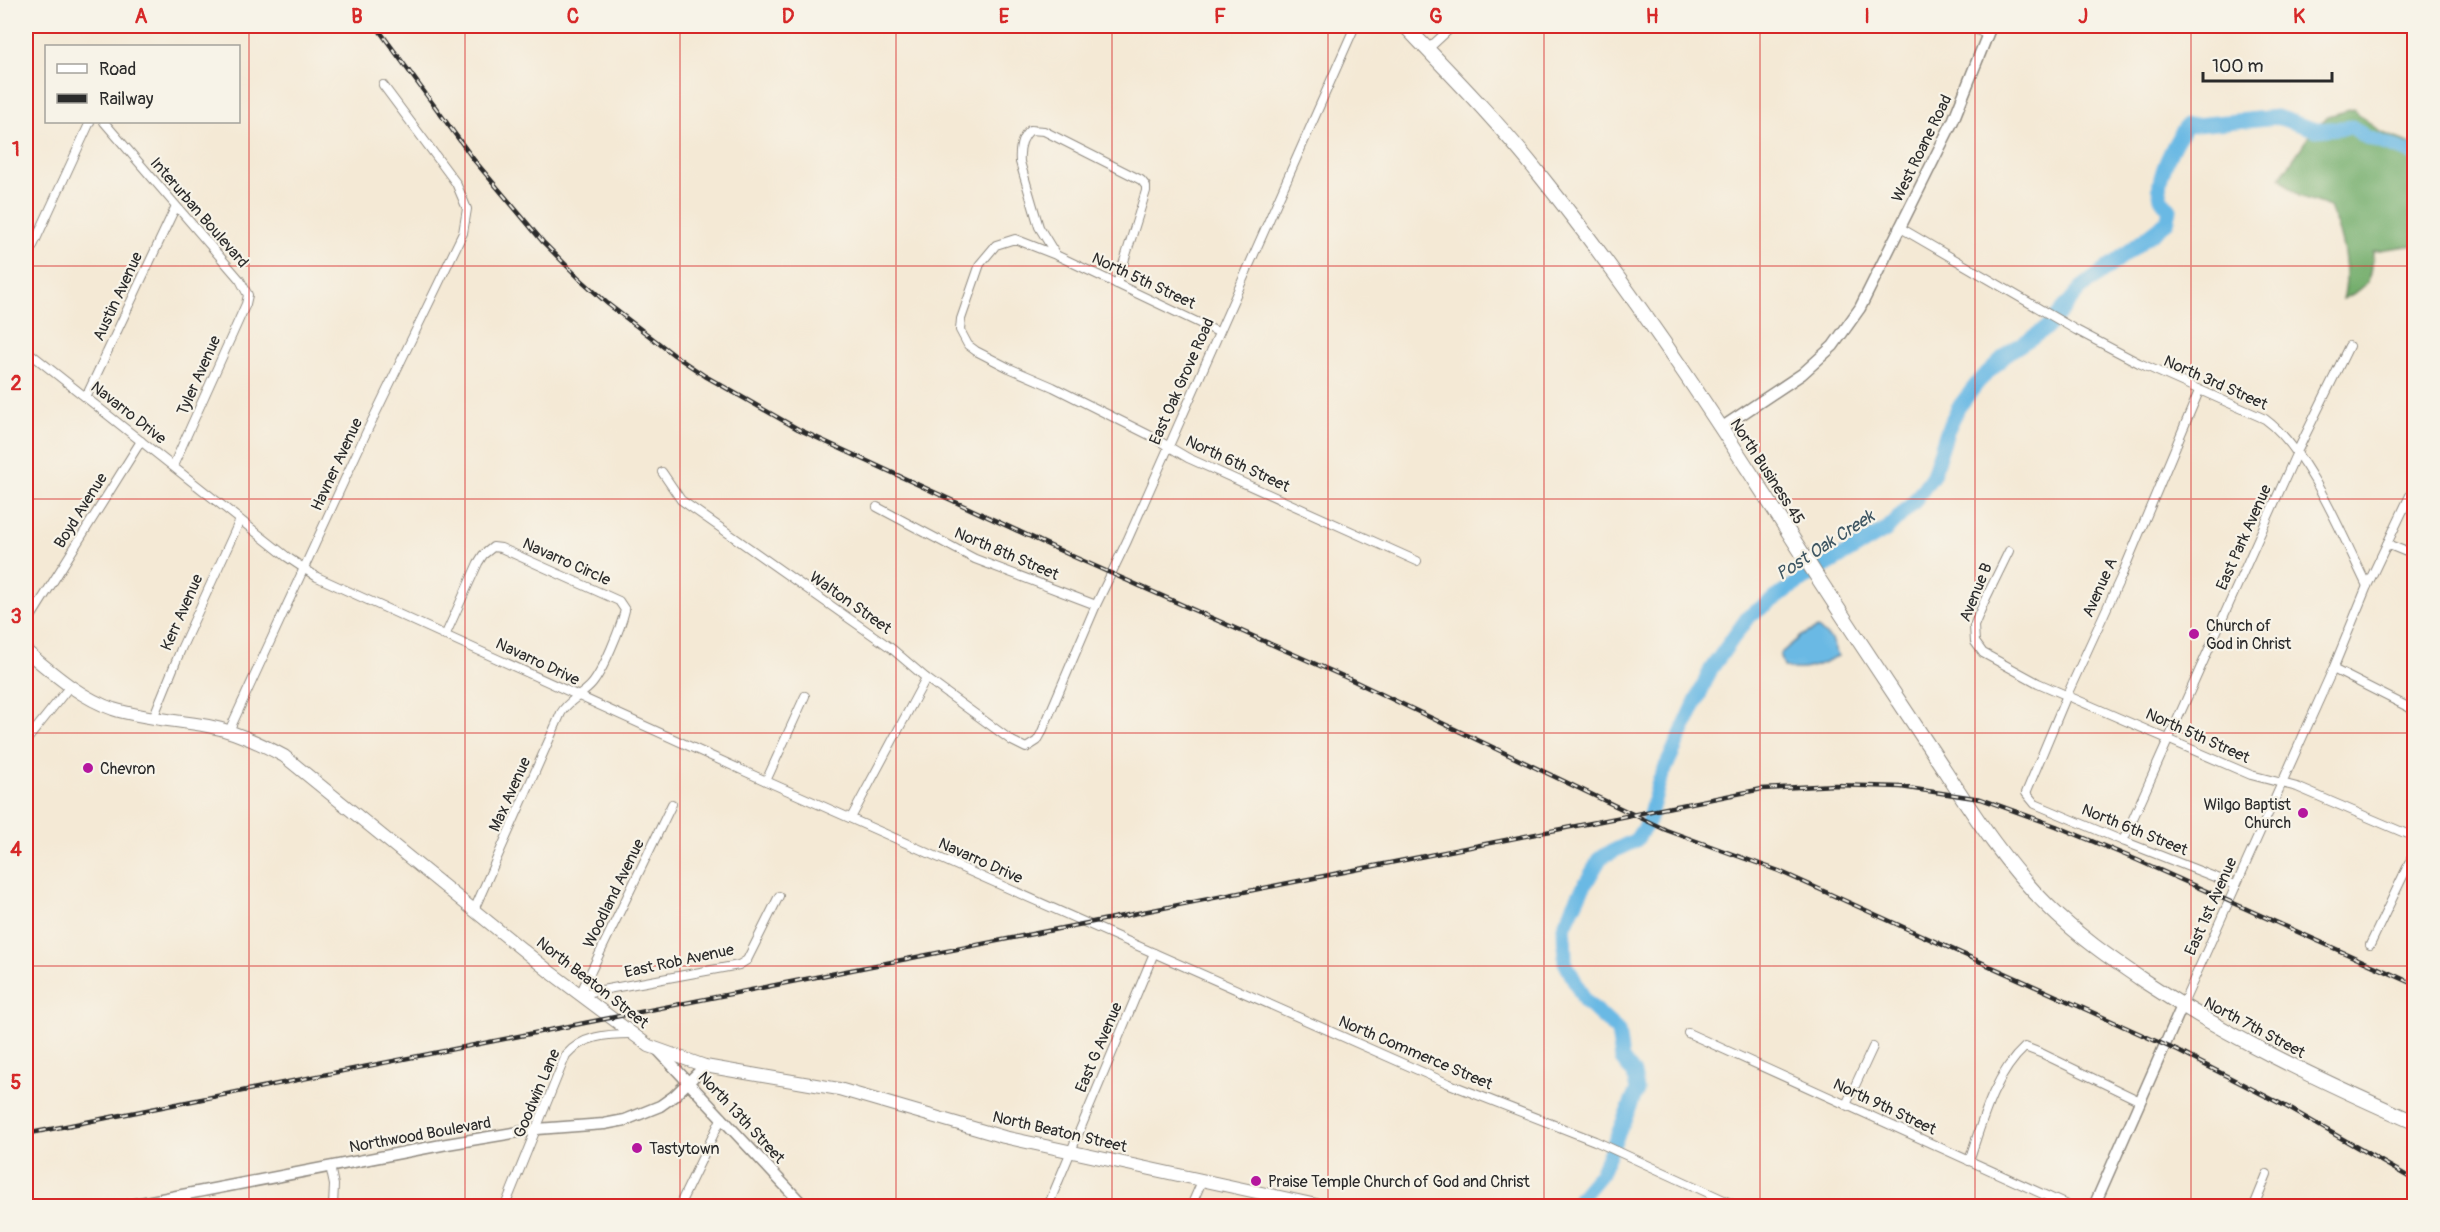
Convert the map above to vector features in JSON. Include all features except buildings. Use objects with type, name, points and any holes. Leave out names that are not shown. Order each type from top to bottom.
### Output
[{"type":"main road","name":"North Business 45","points":[[1405,26],[1541,175],[1582,229],[1720,428],[1991,840],[2014,870],[2046,905],[2090,943]]},
{"type":"main road","name":"North Beaton Street","points":[[26,651],[79,693],[113,709],[230,731],[250,738],[284,756],[580,994],[631,1034],[657,1049],[705,1066],[839,1089],[1004,1137],[1321,1206]]},
{"type":"main road","name":"North 7th Street","points":[[2090,943],[2181,1006],[2225,1032],[2313,1077],[2415,1122]]},
{"type":"street","name":"East Oak Grove Road","points":[[1030,747],[1041,734],[1096,604],[1355,26]]},
{"type":"street","points":[[1428,50],[1453,26]]},
{"type":"street","points":[[1968,26],[1989,30]]},
{"type":"street","name":"West Roane Road","points":[[1989,30],[1953,121],[1899,227],[2076,330]]},
{"type":"street","name":"Havner Avenue","points":[[230,731],[367,431],[463,232],[467,209],[456,183],[383,85]]},
{"type":"street","points":[[26,261],[90,123]]},
{"type":"street","name":"Interurban Boulevard","points":[[105,123],[175,208],[240,280],[248,295]]},
{"type":"street","points":[[1056,255],[1039,226],[1025,185],[1019,153],[1024,135],[1030,130],[1044,131],[1141,180],[1146,186],[1117,284]]},
{"type":"street","name":"Austin Avenue","points":[[86,397],[175,208]]},
{"type":"street","points":[[1720,428],[1802,374],[1833,346],[1860,308],[1899,227]]},
{"type":"street","name":"North 5th Street","points":[[960,330],[970,288],[980,264],[996,245],[1015,239],[1056,255],[1218,332]]},
{"type":"street","name":"Tyler Avenue","points":[[173,466],[248,295]]},
{"type":"street","name":"North 6th Street","points":[[960,330],[968,345],[976,351],[1053,387],[1188,458],[1417,561]]},
{"type":"street","name":"North 3rd Street","points":[[2076,330],[2139,363],[2265,419],[2276,427],[2297,452],[2327,505],[2367,586]]},
{"type":"street","name":"East Park Avenue","points":[[2123,841],[2297,452],[2349,346]]},
{"type":"street","name":"Navarro Drive","points":[[26,350],[304,569],[445,636],[1084,922]]},
{"type":"street","name":"Avenue A","points":[[2027,796],[2029,783],[2121,577],[2199,391]]},
{"type":"street","name":"Boyd Avenue","points":[[26,625],[141,441]]},
{"type":"street","name":"Walton Street","points":[[662,472],[681,500],[891,648],[926,678],[1019,745],[1030,747]]},
{"type":"street","name":"East 1st Avenue","points":[[2094,1206],[2181,1006],[2333,669],[2367,586],[2415,487]]},
{"type":"street","name":"North 8th Street","points":[[877,507],[975,559],[1096,604]]},
{"type":"street","name":"Kerr Avenue","points":[[153,718],[181,649],[240,520]]},
{"type":"street","points":[[2387,544],[2415,555]]},
{"type":"street","name":"Navarro Circle","points":[[445,636],[478,563],[483,555],[493,547],[501,548],[563,575],[619,601],[625,610],[622,622],[595,680],[578,696]]},
{"type":"street","name":"Avenue B","points":[[1977,646],[1974,626],[2009,551]]},
{"type":"street","name":"North 5th Street","points":[[1977,646],[1996,661],[2067,695],[2252,775],[2297,787],[2415,837]]},
{"type":"street","points":[[2333,669],[2415,710]]},
{"type":"street","points":[[851,819],[926,678]]},
{"type":"street","points":[[26,741],[70,686]]},
{"type":"street","name":"Max Avenue","points":[[474,910],[564,706],[578,696]]},
{"type":"street","points":[[766,781],[805,696]]},
{"type":"street","name":"North 6th Street","points":[[2027,796],[2035,804],[2235,885]]},
{"type":"street","name":"Woodland Avenue","points":[[580,994],[672,804]]},
{"type":"street","points":[[2370,945],[2415,853]]},
{"type":"street","name":"East Rob Avenue","points":[[580,994],[739,965],[747,960],[780,896]]},
{"type":"street","name":"North Commerce Street","points":[[1084,922],[1447,1083],[1595,1141],[1737,1206]]},
{"type":"street","name":"East G Avenue","points":[[1048,1206],[1154,953]]},
{"type":"street","name":"North 9th Street","points":[[1688,1033],[2069,1206]]},
{"type":"street","name":"Goodwin Lane","points":[[505,1206],[566,1055],[574,1045],[585,1040],[610,1034],[631,1034]]},
{"type":"street","points":[[1846,1105],[1873,1047]]},
{"type":"street","points":[[1969,1161],[1987,1107],[2013,1059],[2025,1047],[2140,1101]]},
{"type":"street","name":"North 13th Street","points":[[657,1049],[804,1206]]},
{"type":"street","name":"Northwood Boulevard","points":[[125,1206],[537,1129],[604,1124],[625,1120],[660,1106],[674,1096],[705,1066]]},
{"type":"street","points":[[679,1206],[722,1117]]},
{"type":"street","points":[[330,1166],[334,1185],[333,1206]]},
{"type":"street","points":[[2254,1206],[2267,1174]]},
{"type":"street","points":[[1191,1206],[1202,1181]]},
{"type":"street","points":[[186,1206],[187,1194]]},
{"type":"green space","points":[[2353,109],[2380,132],[2414,145],[2414,245],[2373,251],[2372,269],[2368,281],[2359,291],[2343,299],[2346,276],[2344,252],[2330,207],[2299,196],[2280,178],[2310,135],[2328,116]]},
{"type":"water","points":[[1818,628],[1831,640],[1838,656],[1805,669],[1784,667],[1780,654],[1801,636]]},
{"type":"waterway","name":"Post Oak Creek","points":[[1579,1206],[1580,1198],[1601,1173],[1637,1090],[1634,1074],[1622,1059],[1618,1031],[1585,1001],[1565,962],[1564,927],[1601,857],[1636,840],[1648,822],[1659,782],[1711,669],[1748,617],[1803,579],[1886,530],[1914,502],[1933,475],[1947,431],[1958,408],[1979,381],[2009,352],[2047,328],[2080,289],[2167,222],[2170,210],[2161,198],[2160,182],[2172,150],[2186,126],[2277,117],[2316,130],[2352,127],[2366,137],[2414,154]]},
{"type":"railway","points":[[376,26],[474,160],[543,242],[579,278],[608,304],[674,355],[705,376],[798,429],[1072,556],[1354,681],[1666,830],[1779,871],[2178,1051],[2287,1107],[2414,1180]]},
{"type":"railway","points":[[26,1134],[1762,789],[1835,785],[1901,787],[1981,799],[2056,826],[2137,860],[2414,984]]},
{"type":"place","name":"Church of God in Christ","points":[[2194,634]]},
{"type":"place","name":"Chevron","points":[[88,768]]},
{"type":"place","name":"Wilgo Baptist Church","points":[[2303,813]]},
{"type":"place","name":"Tastytown","points":[[637,1148]]},
{"type":"place","name":"Praise Temple Church of God and Christ","points":[[1256,1181]]}]
